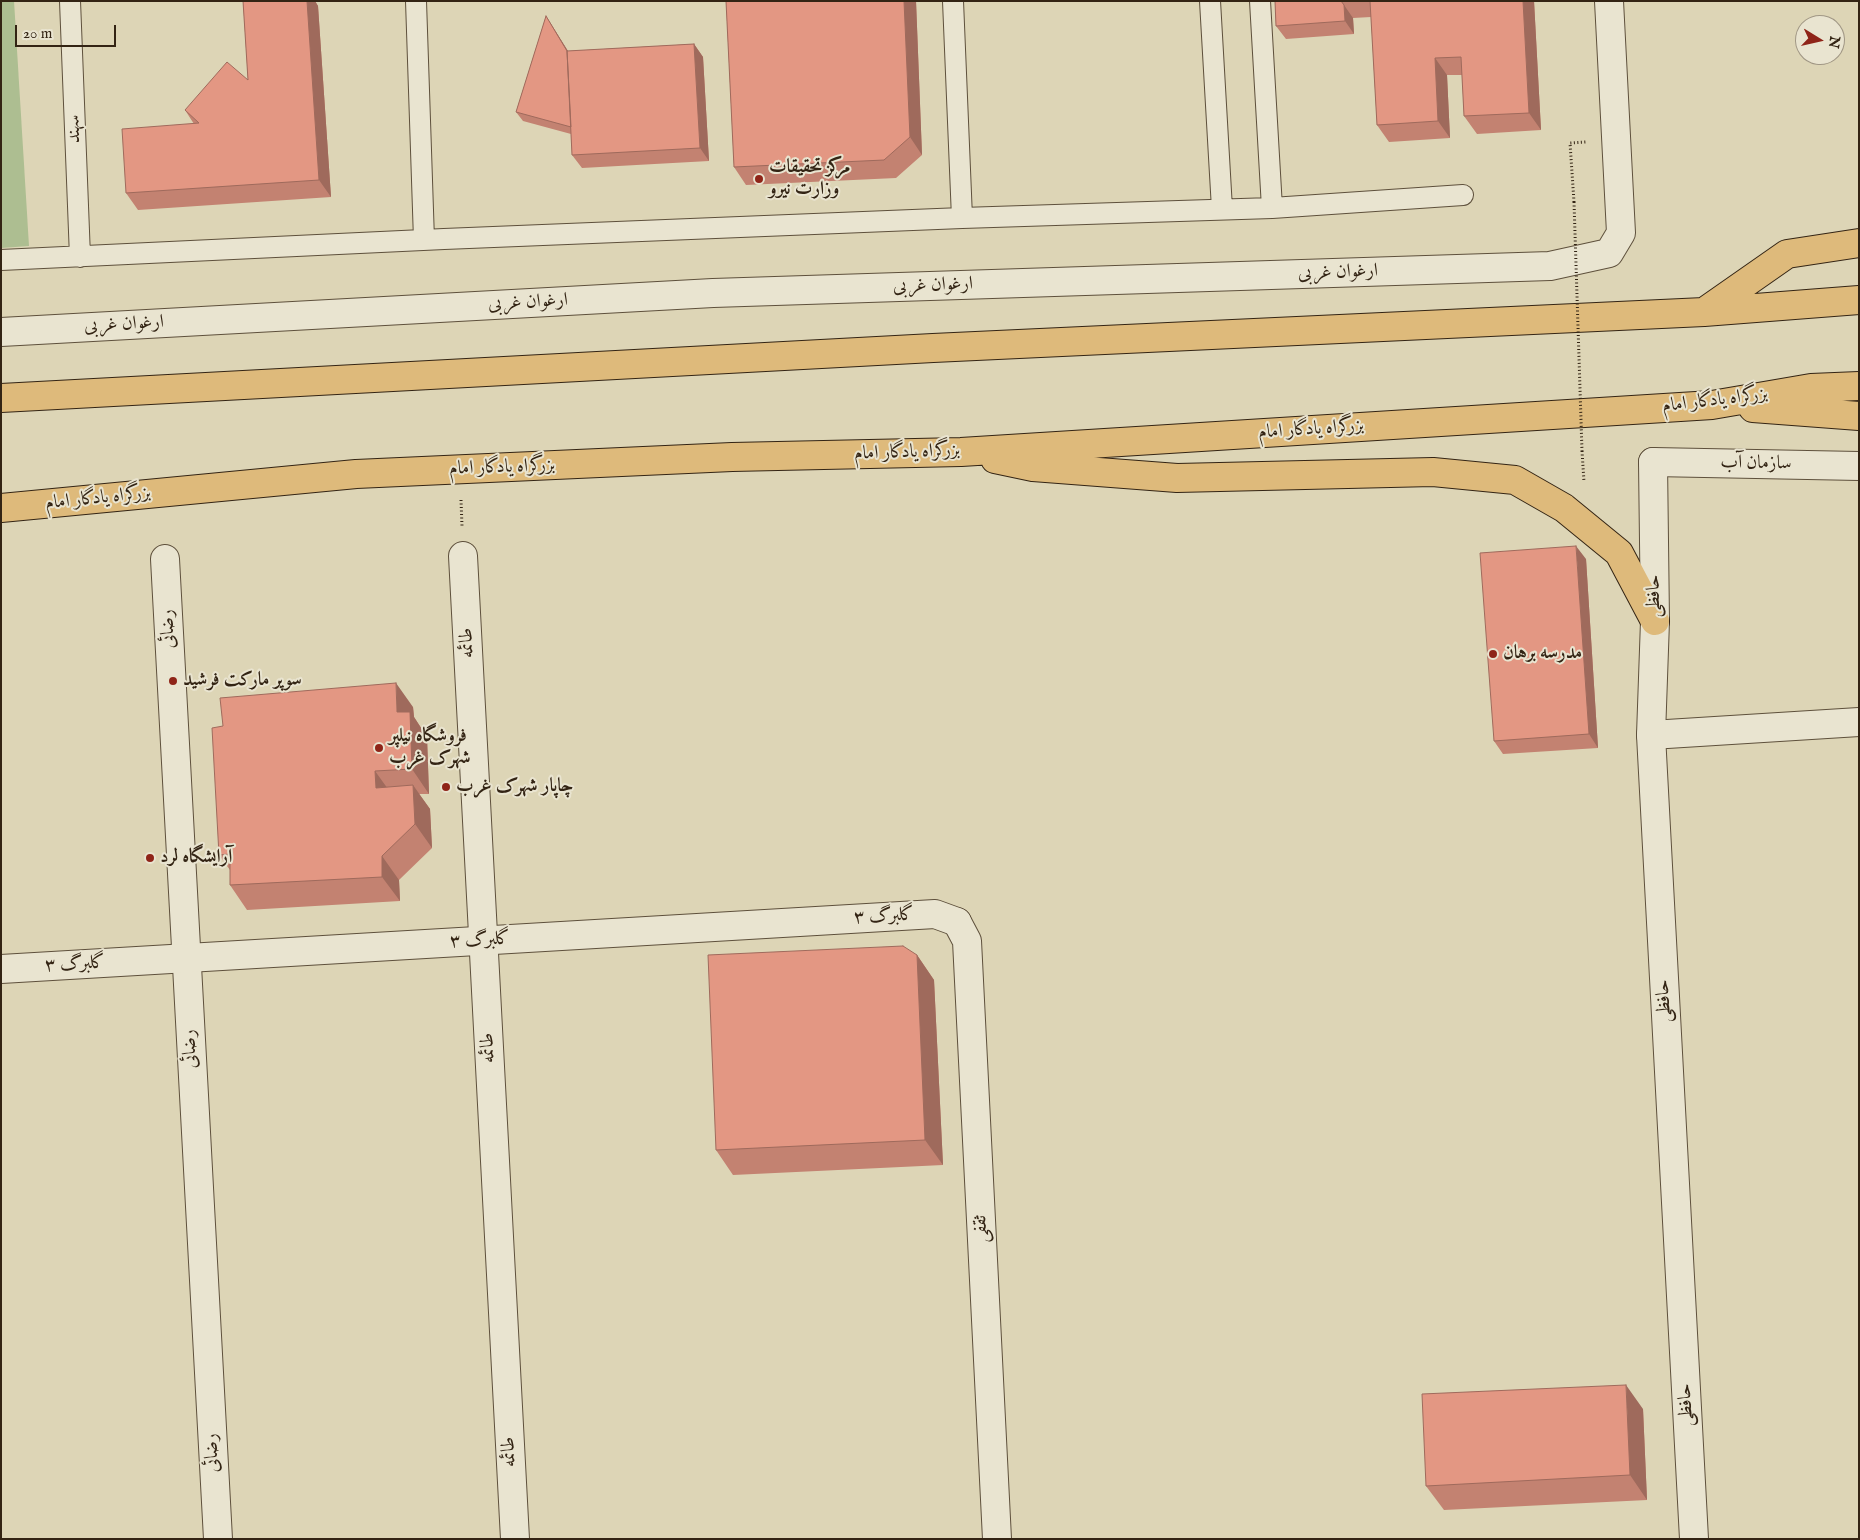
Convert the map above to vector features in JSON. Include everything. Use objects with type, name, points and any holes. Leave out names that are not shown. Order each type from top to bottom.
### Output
[{"type":"highway","points":[[1704,312],[1787,254],[1859,243]]},
{"type":"highway","points":[[1,398],[933,348],[1704,312],[1859,300]]},
{"type":"highway","name":"بزرگراه یادگار امام","points":[[4,509],[356,474],[732,458],[961,452],[1712,405],[1811,388],[1859,386]]},
{"type":"highway","points":[[1712,405],[1859,416]]},
{"type":"highway","points":[[961,452],[1033,467],[1176,478],[1433,472],[1515,480],[1564,508],[1619,553],[1655,621]]},
{"type":"street","name":"ارغوان غربی","points":[[1,332],[713,293],[1550,266],[1609,253],[1621,233],[1609,1]]},
{"type":"street","name":"حافظی","points":[[1653,462],[1655,621],[1651,735],[1694,1539]]},
{"type":"street","name":"سازمان آب","points":[[1653,462],[1859,466]]},
{"type":"street","name":"طائمه","points":[[463,556],[515,1539]]},
{"type":"street","name":"رضائی","points":[[165,558],[218,1539]]},
{"type":"street","points":[[1651,735],[1859,722]]},
{"type":"street","name":"گلبرگ ۳","points":[[1,969],[935,914],[957,922]]},
{"type":"street","name":"ثقفی","points":[[957,922],[967,941],[997,1539]]},
{"type":"lane","name":"سهند","points":[[70,1],[80,257]]},
{"type":"lane","points":[[953,1],[962,218]]},
{"type":"lane","points":[[1210,1],[1222,209]]},
{"type":"lane","points":[[1260,1],[1272,208]]},
{"type":"lane","points":[[419,3],[424,240]]},
{"type":"lane","points":[[1,260],[424,240],[962,218],[1272,208],[1463,195]]},
{"type":"path","points":[[1570,143],[1574,202],[1584,485]]},
{"type":"path","points":[[460,470],[463,556]]},
{"type":"green space","points":[[1,1],[14,1],[29,246],[1,248]]},
{"type":"building","points":[[243,1],[307,1],[319,180],[126,193],[122,129],[199,123],[185,110],[227,62],[248,80]]},
{"type":"building","points":[[726,1],[904,1],[910,137],[884,160],[734,167]]},
{"type":"building","points":[[1275,1],[1341,1],[1344,5],[1345,21],[1276,26]]},
{"type":"building","points":[[1370,1],[1523,1],[1529,113],[1464,116],[1461,57],[1435,58],[1438,121],[1377,125]]},
{"type":"building","points":[[546,16],[567,51],[571,127],[516,112]]},
{"type":"building","points":[[694,44],[700,148],[572,155],[567,51]]},
{"type":"building","points":[[1576,546],[1589,734],[1494,741],[1480,553]]},
{"type":"building","points":[[396,683],[397,712],[410,712],[412,769],[375,771],[376,788],[413,785],[415,824],[382,856],[382,877],[230,885],[230,854],[219,855],[212,728],[223,726],[220,698]]},
{"type":"building","points":[[903,946],[917,955],[925,1140],[716,1150],[708,955]]},
{"type":"building","points":[[1626,1385],[1630,1475],[1426,1486],[1422,1394]]},
{"type":"place","name":"مرکز تحقیقات وزارت نیرو","points":[[759,179]]},
{"type":"place","name":"مدرسه برهان","points":[[1493,654]]},
{"type":"place","name":"سوپر مارکت فرشید","points":[[173,681]]},
{"type":"place","name":"فروشگاه نیلپر شهرک غرب","points":[[379,748]]},
{"type":"place","name":"چاپار شهرک غرب","points":[[446,787]]},
{"type":"place","name":"آرایشگاه لرد","points":[[150,858]]}]
